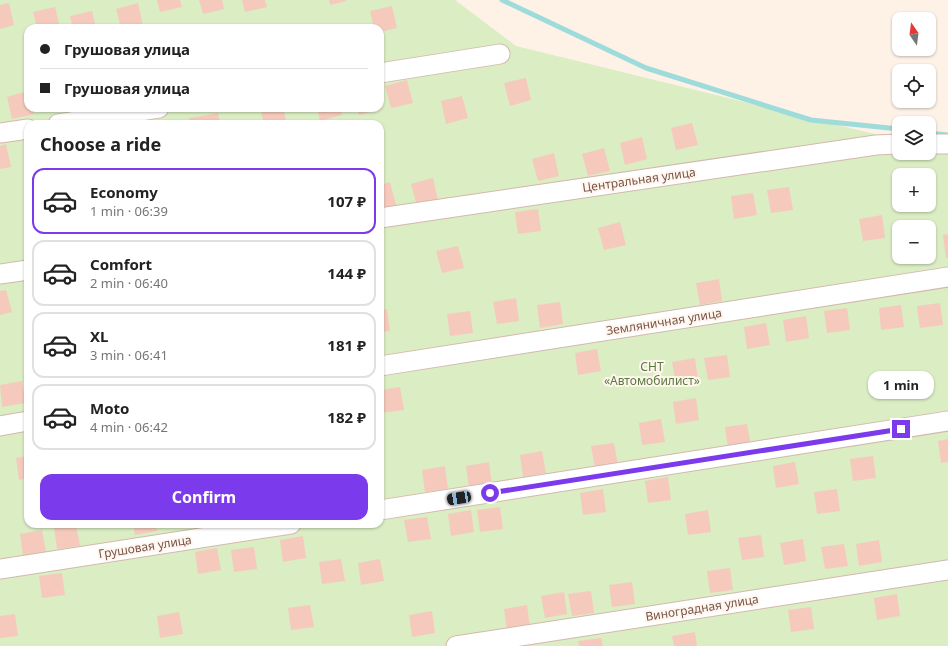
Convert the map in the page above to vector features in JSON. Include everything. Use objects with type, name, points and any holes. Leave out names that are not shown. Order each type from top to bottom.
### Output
[{"type":"street","points":[[384,72],[500,54]]},
{"type":"street","points":[[83,120],[134,112]]},
{"type":"street","points":[[0,133],[24,130]]},
{"type":"street","name":"Центральная улица","points":[[384,217],[868,146],[892,144]]},
{"type":"street","points":[[936,144],[948,144]]},
{"type":"street","points":[[0,274],[24,271]]},
{"type":"street","name":"Земляничная улица","points":[[384,365],[948,277]]},
{"type":"street","points":[[384,509],[948,421]]},
{"type":"street","points":[[0,426],[24,422]]},
{"type":"street","name":"Грушовая улица","points":[[0,570],[266,528]]},
{"type":"street","name":"Виноградная улица","points":[[456,646],[948,570]]},
{"type":"green space","name":"СНТ «Автомобилист»","points":[[0,0],[455,0],[516,46],[892,138],[892,160],[936,160],[936,152],[948,149],[948,646],[0,646]]},
{"type":"building","points":[[157,0],[180,0],[182,7],[160,12]]},
{"type":"building","points":[[199,0],[222,0],[224,9],[203,14]]},
{"type":"building","points":[[242,0],[265,0],[267,7],[245,12]]},
{"type":"building","points":[[329,0],[346,0],[346,1],[330,5]]},
{"type":"building","points":[[9,3],[14,25],[0,29],[0,5]]},
{"type":"building","points":[[138,3],[143,24],[120,24],[116,9]]},
{"type":"building","points":[[392,6],[397,28],[384,31],[384,24],[373,24],[370,11]]},
{"type":"building","points":[[55,7],[59,24],[36,24],[33,12]]},
{"type":"building","points":[[92,11],[95,24],[72,24],[70,16]]},
{"type":"building","points":[[526,78],[531,100],[510,106],[504,83]]},
{"type":"building","points":[[407,80],[413,103],[391,108],[385,86]]},
{"type":"building","points":[[24,92],[24,112],[33,112],[34,114],[12,119],[7,97]]},
{"type":"building","points":[[462,96],[468,118],[446,124],[441,101]]},
{"type":"building","points":[[261,112],[284,112],[286,120],[263,120]]},
{"type":"building","points":[[318,112],[341,112],[342,115],[320,120]]},
{"type":"building","points":[[358,112],[370,112],[359,115]]},
{"type":"building","points":[[218,113],[219,120],[189,120],[189,118]]},
{"type":"building","points":[[692,123],[698,145],[676,150],[671,128]]},
{"type":"building","points":[[642,137],[647,159],[625,165],[620,143]]},
{"type":"building","points":[[6,144],[11,167],[0,169],[0,146]]},
{"type":"building","points":[[604,148],[610,171],[588,176],[582,154]]},
{"type":"building","points":[[554,153],[559,176],[538,181],[532,159]]},
{"type":"building","points":[[433,178],[438,201],[417,206],[411,184]]},
{"type":"building","points":[[390,182],[396,205],[384,207],[384,184]]},
{"type":"building","points":[[789,187],[793,210],[771,213],[767,190]]},
{"type":"building","points":[[753,193],[757,215],[734,219],[731,196]]},
{"type":"building","points":[[538,209],[541,231],[518,234],[515,212]]},
{"type":"building","points":[[882,215],[885,238],[863,241],[859,219]]},
{"type":"building","points":[[620,222],[626,245],[604,250],[598,228]]},
{"type":"building","points":[[948,234],[948,258],[946,258],[943,235]]},
{"type":"building","points":[[458,246],[464,268],[442,273],[436,251]]},
{"type":"building","points":[[719,279],[722,301],[700,305],[696,283]]},
{"type":"building","points":[[6,290],[12,312],[0,315],[0,291]]},
{"type":"building","points":[[516,298],[519,321],[497,324],[493,302]]},
{"type":"building","points":[[560,302],[563,324],[540,328],[537,305]]},
{"type":"building","points":[[940,303],[943,325],[920,328],[917,306]]},
{"type":"building","points":[[901,305],[904,327],[881,330],[879,308]]},
{"type":"building","points":[[847,308],[850,330],[827,333],[824,311]]},
{"type":"building","points":[[384,309],[387,309],[390,331],[384,332]]},
{"type":"building","points":[[470,311],[473,333],[450,336],[447,314]]},
{"type":"building","points":[[806,316],[809,338],[786,342],[783,320]]},
{"type":"building","points":[[766,323],[770,345],[747,349],[744,327]]},
{"type":"building","points":[[597,349],[601,371],[578,375],[575,353]]},
{"type":"building","points":[[727,355],[730,377],[708,380],[704,358]]},
{"type":"building","points":[[695,358],[698,380],[676,384],[672,362]]},
{"type":"building","points":[[22,381],[24,403],[2,407],[0,385]]},
{"type":"building","points":[[400,387],[404,410],[384,413],[384,389]]},
{"type":"building","points":[[696,398],[699,420],[676,424],[673,402]]},
{"type":"building","points":[[661,419],[665,442],[642,445],[639,423]]},
{"type":"building","points":[[747,424],[751,446],[728,449],[725,427]]},
{"type":"building","points":[[948,439],[948,462],[941,463],[938,441]]},
{"type":"building","points":[[614,443],[618,465],[595,468],[591,446]]},
{"type":"building","points":[[542,451],[546,473],[523,477],[520,455]]},
{"type":"building","points":[[873,456],[876,478],[853,481],[850,459]]},
{"type":"building","points":[[24,457],[24,479],[19,480],[16,458]]},
{"type":"building","points":[[489,462],[492,485],[469,488],[466,466]]},
{"type":"building","points":[[795,462],[799,484],[776,488],[773,466]]},
{"type":"building","points":[[445,466],[448,489],[425,492],[422,470]]},
{"type":"building","points":[[668,477],[671,500],[648,503],[645,481]]},
{"type":"building","points":[[603,489],[606,512],[583,515],[580,493]]},
{"type":"building","points":[[837,489],[840,511],[817,514],[814,492]]},
{"type":"building","points":[[500,507],[503,529],[480,532],[477,510]]},
{"type":"building","points":[[471,510],[474,532],[451,536],[448,514]]},
{"type":"building","points":[[708,510],[711,532],[688,535],[685,514]]},
{"type":"building","points":[[427,517],[431,539],[408,542],[404,520]]},
{"type":"building","points":[[54,528],[77,528],[80,546],[57,549]]},
{"type":"building","points":[[134,528],[157,528],[157,531],[135,535]]},
{"type":"building","points":[[42,530],[46,552],[23,556],[20,534]]},
{"type":"building","points":[[761,535],[764,557],[742,560],[738,538]]},
{"type":"building","points":[[303,536],[306,558],[283,562],[280,540]]},
{"type":"building","points":[[803,539],[806,561],[784,565],[780,543]]},
{"type":"building","points":[[879,540],[882,562],[859,566],[856,544]]},
{"type":"building","points":[[844,544],[848,566],[825,569],[821,547]]},
{"type":"building","points":[[254,547],[257,569],[234,572],[231,550]]},
{"type":"building","points":[[217,548],[221,570],[198,574],[195,552]]},
{"type":"building","points":[[341,559],[345,581],[322,584],[319,562]]},
{"type":"building","points":[[380,559],[384,581],[361,585],[358,563]]},
{"type":"building","points":[[730,568],[733,590],[710,593],[707,571]]},
{"type":"building","points":[[62,573],[65,595],[42,598],[39,576]]},
{"type":"building","points":[[632,582],[635,604],[612,607],[609,585]]},
{"type":"building","points":[[591,591],[594,613],[572,616],[568,594]]},
{"type":"building","points":[[564,592],[567,614],[545,618],[541,596]]},
{"type":"building","points":[[897,594],[900,616],[877,620],[874,598]]},
{"type":"building","points":[[310,605],[314,627],[291,630],[288,608]]},
{"type":"building","points":[[527,605],[530,627],[507,631],[504,609]]},
{"type":"building","points":[[811,607],[814,629],[791,632],[788,610]]},
{"type":"building","points":[[432,611],[435,633],[412,637],[409,615]]},
{"type":"building","points":[[179,612],[183,634],[160,638],[157,616]]},
{"type":"building","points":[[15,614],[18,636],[0,638],[0,616]]},
{"type":"building","points":[[695,632],[697,646],[674,646],[672,636]]},
{"type":"building","points":[[601,638],[603,646],[579,646],[578,641]]},
{"type":"waterway","points":[[502,0],[646,68],[811,120],[892,128]]},
{"type":"waterway","points":[[936,134],[948,135]]},
{"type":"route","points":[[490,493],[901,429]]}]
